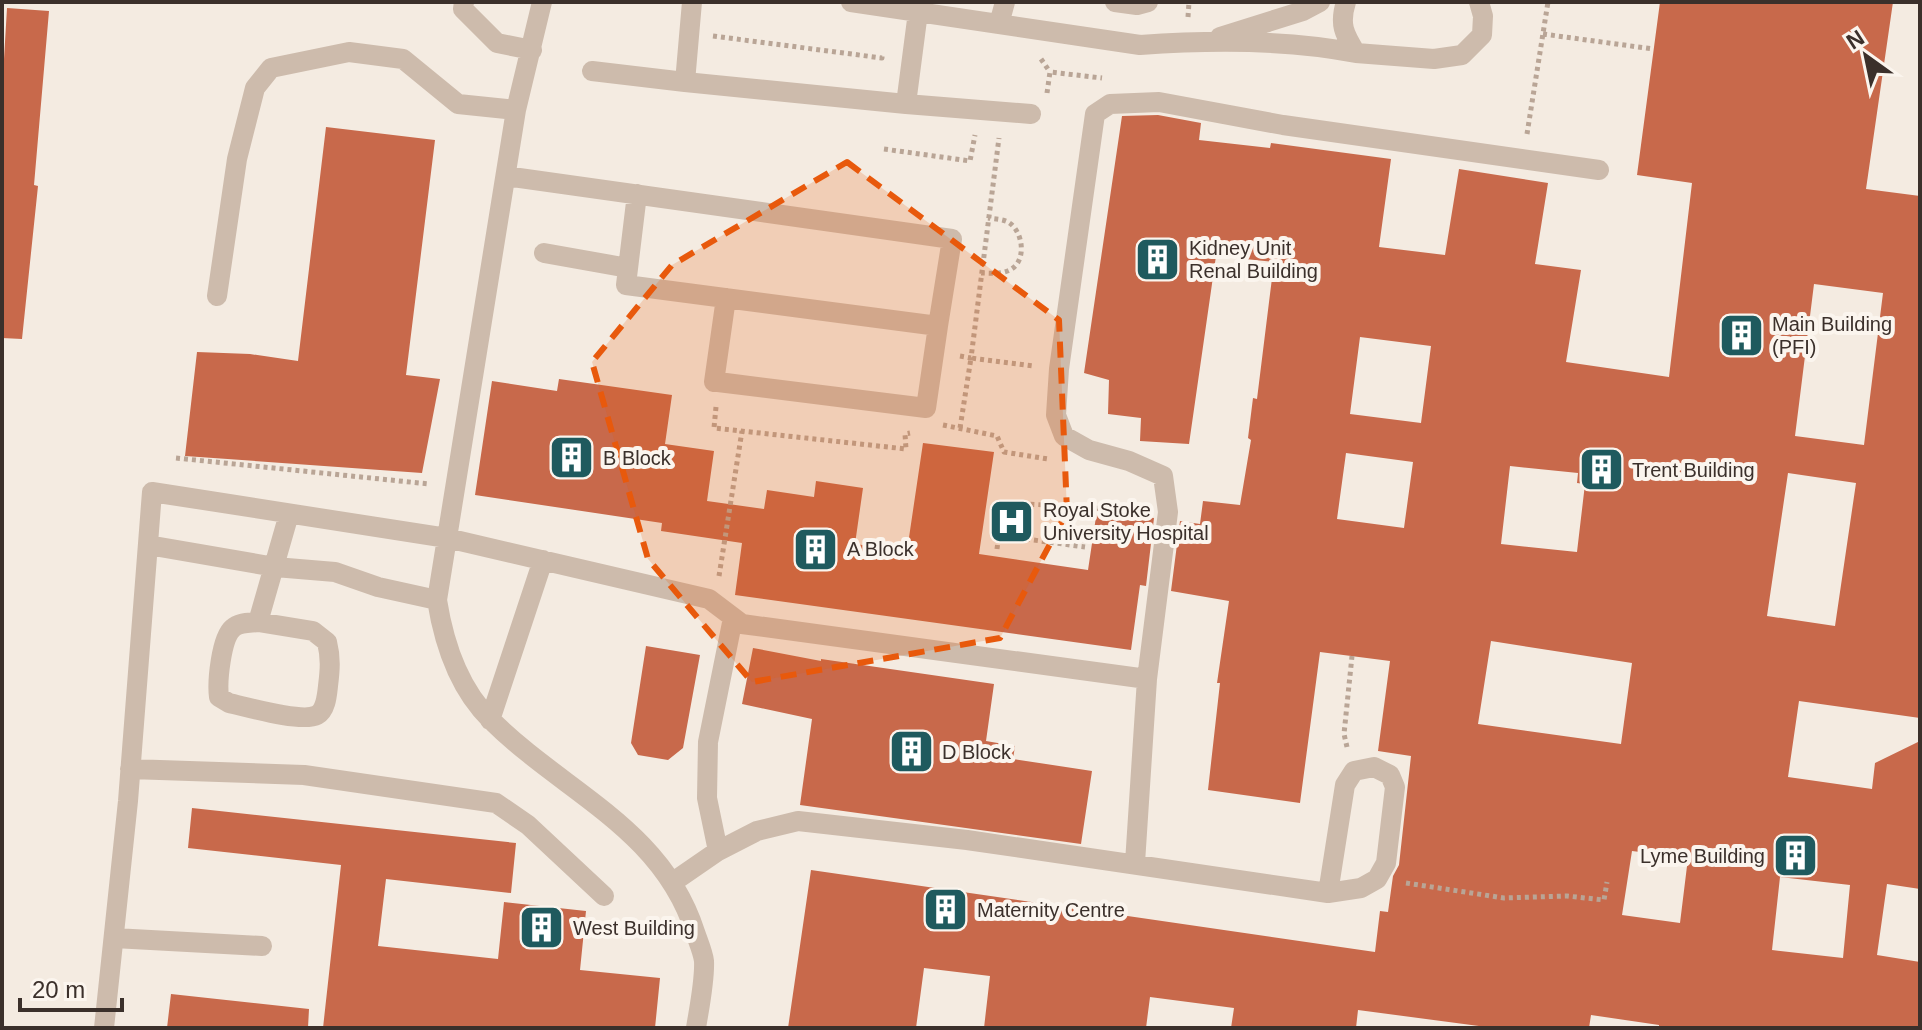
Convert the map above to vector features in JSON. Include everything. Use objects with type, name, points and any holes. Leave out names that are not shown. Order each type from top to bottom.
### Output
[{"type":"street","points":[[464,2],[463,9],[497,43],[532,50]]},
{"type":"street","points":[[542,2],[516,110],[437,600],[443,639],[457,671],[490,720],[628,830],[673,882],[704,961],[696,1028]]},
{"type":"street","points":[[851,2],[1140,45],[1201,42],[1314,45],[1356,53],[1434,59],[1462,55],[1482,35],[1483,16],[1479,2]]},
{"type":"street","points":[[999,24],[1005,2]]},
{"type":"street","points":[[1115,2],[1137,5],[1148,2]]},
{"type":"street","points":[[1201,42],[1303,11],[1320,2]]},
{"type":"street","points":[[1346,2],[1341,17],[1342,33],[1356,53]]},
{"type":"street","points":[[685,82],[691,8]]},
{"type":"street","points":[[906,104],[918,12]]},
{"type":"street","points":[[217,296],[237,159],[255,88],[271,68],[349,52],[403,59],[458,104],[516,110]]},
{"type":"street","points":[[592,71],[1031,114]]},
{"type":"street","points":[[1135,863],[1147,679],[1168,512],[1163,476],[1129,461],[1083,447],[1064,436],[1056,415],[1059,369],[1095,114],[1110,104],[1159,102],[1283,125],[1599,170]]},
{"type":"street","points":[[506,176],[952,239],[926,408],[714,382],[726,298]]},
{"type":"street","points":[[637,194],[626,285],[938,326]]},
{"type":"street","points":[[544,253],[628,268]]},
{"type":"street","points":[[104,1028],[130,769],[152,492],[447,538],[709,599],[742,624],[1147,679]]},
{"type":"street","points":[[258,622],[289,514]]},
{"type":"street","points":[[148,545],[275,567],[335,572],[378,587],[437,600]]},
{"type":"street","points":[[490,720],[543,560]]},
{"type":"street","points":[[718,851],[707,798],[708,742],[733,618]]},
{"type":"street","points":[[258,622],[313,631],[327,642],[331,660],[327,693],[324,708],[316,715],[303,717],[229,703],[219,697],[223,651],[229,631],[237,625],[258,622]]},
{"type":"street","points":[[673,882],[718,851],[757,831],[798,821],[1135,863],[1328,893],[1361,888],[1377,879],[1386,863],[1395,787],[1390,775],[1374,767],[1354,771],[1345,785],[1328,893]]},
{"type":"street","points":[[130,769],[304,775],[496,803],[528,825],[604,896]]},
{"type":"street","points":[[114,938],[262,946]]},
{"type":"path","points":[[1187,18],[1189,2]]},
{"type":"path","points":[[1527,135],[1548,2]]},
{"type":"path","points":[[691,8],[709,16],[707,35],[882,58],[884,42],[913,47]]},
{"type":"path","points":[[1543,34],[1653,49]]},
{"type":"path","points":[[1026,56],[1041,59],[1050,72]]},
{"type":"path","points":[[960,428],[1000,129]]},
{"type":"path","points":[[947,269],[1002,273],[1014,267],[1021,256],[1021,241],[1015,227],[1005,220],[988,218]]},
{"type":"path","points":[[934,352],[1059,369]]},
{"type":"path","points":[[718,382],[714,428],[906,449],[905,434],[917,431]]},
{"type":"path","points":[[940,424],[997,436],[1004,452],[1032,457],[1061,461],[1083,447]]},
{"type":"path","points":[[714,603],[742,431]]},
{"type":"path","points":[[176,458],[454,486]]},
{"type":"path","points":[[1026,539],[1028,504],[1168,512]]},
{"type":"path","points":[[997,549],[999,534],[1085,547]]},
{"type":"path","points":[[1352,656],[1344,734],[1354,771]]},
{"type":"path","points":[[1377,879],[1504,898],[1567,896],[1604,900],[1607,882]]},
{"type":"highlighted area","points":[[847,162],[1059,320],[1067,512],[1000,638],[752,682],[648,559],[592,362],[672,265]]},
{"type":"building","points":[[1660,2],[1893,2],[1866,189],[1920,196],[1920,718],[1799,701],[1788,777],[1872,789],[1875,763],[1920,741],[1920,889],[1887,884],[1877,955],[1920,962],[1920,1028],[1659,1028],[1659,1025],[1591,1015],[1589,1028],[1494,1028],[1358,1010],[1356,1028],[1231,1028],[1234,1008],[1150,997],[1146,1028],[984,1028],[990,976],[924,968],[916,1028],[788,1028],[811,870],[1375,952],[1380,911],[1388,912],[1393,876],[1399,865],[1411,756],[1378,751],[1390,661],[1320,652],[1300,803],[1208,790],[1220,683],[1217,683],[1229,601],[1171,591],[1180,521],[1200,524],[1203,501],[1240,505],[1274,262],[1216,256],[1189,444],[1140,441],[1141,418],[1108,414],[1109,380],[1084,373],[1122,116],[1158,115],[1201,123],[1199,140],[1270,148],[1271,143],[1391,159],[1379,247],[1445,255],[1459,169],[1548,183],[1535,264],[1581,270],[1566,362],[1669,377],[1692,183],[1637,175]],"holes":[[[1814,284],[1883,293],[1864,445],[1795,436]],[[1360,337],[1431,346],[1421,423],[1350,414]],[[1346,453],[1413,462],[1404,528],[1337,519]],[[1510,466],[1578,473],[1577,483],[1585,484],[1577,552],[1501,544]],[[1788,473],[1856,483],[1835,626],[1767,616]],[[1491,641],[1632,663],[1621,744],[1478,724]],[[1632,851],[1688,858],[1680,923],[1622,915]],[[1780,877],[1850,885],[1843,958],[1772,950]]]},
{"type":"building","points":[[7,8],[49,11],[34,185],[38,186],[22,339],[2,338],[2,93]]},
{"type":"building","points":[[326,127],[435,140],[406,375],[440,379],[422,473],[185,456],[197,352],[250,354],[298,361]]},
{"type":"building","points":[[559,379],[672,395],[665,444],[714,451],[707,501],[764,509],[767,490],[814,497],[816,481],[863,488],[855,544],[907,551],[923,443],[994,452],[979,554],[1088,570],[1097,510],[1154,518],[1146,586],[1140,585],[1131,650],[735,595],[742,543],[661,531],[662,523],[475,495],[492,381],[557,391]]},
{"type":"building","points":[[646,646],[700,655],[683,748],[668,760],[638,755],[631,743]]},
{"type":"building","name":"D Block","points":[[753,648],[821,661],[994,684],[986,741],[1015,746],[1013,759],[1092,771],[1081,844],[800,805],[812,719],[742,704]]},
{"type":"building","name":"West Building","points":[[192,808],[516,843],[511,893],[386,879],[378,946],[498,959],[504,902],[586,911],[580,970],[660,978],[655,1028],[323,1028],[341,865],[188,848]]},
{"type":"building","points":[[171,994],[309,1009],[308,1028],[167,1028]]},
{"type":"place","name":"Kidney Unit Renal Building","points":[[1158,259]]},
{"type":"place","name":"Main Building (PFI)","points":[[1741,335]]},
{"type":"place","name":"B Block","points":[[572,458]]},
{"type":"place","name":"Trent Building","points":[[1601,470]]},
{"type":"place","name":"Royal Stoke University Hospital","points":[[1012,521]]},
{"type":"place","name":"A Block","points":[[816,549]]},
{"type":"place","name":"D Block","points":[[911,752]]},
{"type":"place","name":"Lyme Building","points":[[1796,856]]},
{"type":"place","name":"Maternity Centre","points":[[946,910]]},
{"type":"place","name":"West Building","points":[[542,928]]}]
